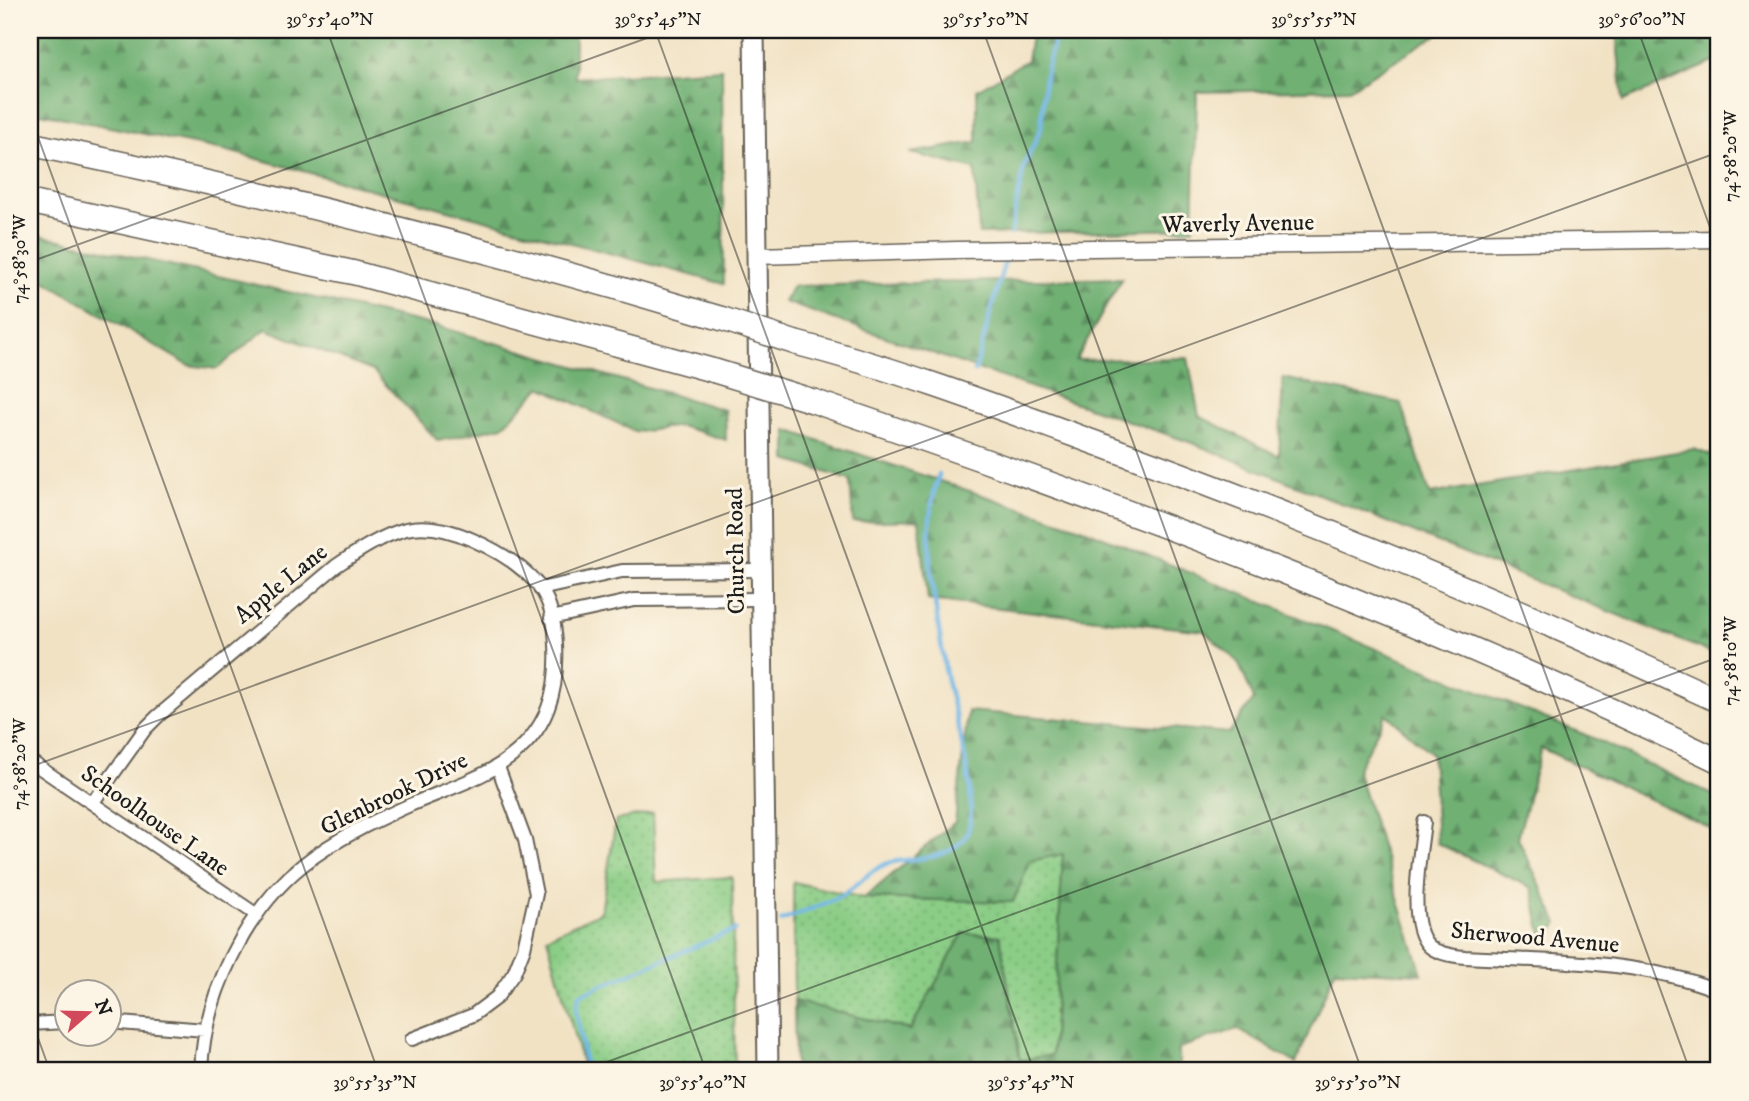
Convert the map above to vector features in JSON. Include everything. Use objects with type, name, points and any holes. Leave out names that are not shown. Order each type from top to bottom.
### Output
[{"type":"highway","points":[[30,144],[350,216],[565,272],[723,319],[1017,414],[1280,512],[1493,600],[1719,701]]},
{"type":"highway","points":[[30,202],[381,280],[715,371],[814,401],[1097,499],[1310,581],[1471,648],[1719,761]]},
{"type":"highway","points":[[1656,730],[1719,769]]},
{"type":"main road","name":"Church Road","points":[[754,30],[768,1071]]},
{"type":"street","name":"Waverly Avenue","points":[[757,256],[957,250],[1719,239]]},
{"type":"street","name":"Apple Lane","points":[[93,802],[145,729],[171,703],[336,566],[365,546],[408,529],[440,529],[495,549],[540,589]]},
{"type":"street","points":[[540,589],[622,571],[761,570]]},
{"type":"street","name":"Glenbrook Drive","points":[[201,1071],[205,1030],[227,970],[257,915],[291,875],[338,841],[392,813],[498,767],[532,737],[548,707],[556,667],[551,618],[540,589]]},
{"type":"street","points":[[551,618],[634,600],[761,599]]},
{"type":"street","name":"Schoolhouse Lane","points":[[30,761],[257,915]]},
{"type":"street","points":[[412,1039],[473,1015],[497,998],[514,973],[524,948],[536,894],[525,840],[498,767]]},
{"type":"street","name":"Sherwood Avenue","points":[[1424,822],[1416,912],[1421,933],[1429,946],[1446,955],[1465,957],[1625,966],[1674,976],[1719,991]]},
{"type":"street","points":[[30,1024],[52,1023]]},
{"type":"street","points":[[122,1023],[205,1030]]},
{"type":"green space","points":[[30,30],[575,30],[575,78],[722,69],[724,284],[228,151],[30,111]]},
{"type":"green space","points":[[1032,30],[1444,30],[1349,89],[1197,92],[1193,229],[979,234],[975,169],[910,153],[977,142],[977,90],[1027,60]]},
{"type":"green space","points":[[1616,30],[1719,30],[1719,60],[1623,101]]},
{"type":"green space","points":[[30,233],[437,326],[725,410],[726,440],[680,426],[636,432],[541,387],[503,426],[438,441],[373,371],[266,329],[217,369],[188,365],[38,277],[30,279]]},
{"type":"green space","points":[[1122,278],[1076,360],[1188,358],[1199,416],[1279,456],[1283,378],[1401,403],[1430,494],[1694,449],[1719,458],[1719,656],[1192,443],[784,302],[793,286]]},
{"type":"green space","points":[[787,430],[1084,529],[1593,738],[1719,798],[1719,832],[1541,748],[1518,838],[1558,923],[1544,944],[1532,888],[1437,843],[1432,754],[1386,714],[1357,770],[1422,974],[1335,970],[1296,1063],[1237,1029],[1179,1048],[1179,1071],[795,1071],[794,1001],[910,1030],[963,933],[1000,936],[1020,1060],[1052,1055],[1063,854],[1030,861],[1013,902],[864,898],[955,822],[968,711],[1229,733],[1254,699],[1238,662],[1204,631],[928,600],[919,520],[853,522],[850,480],[787,460]]},
{"type":"green space","points":[[653,813],[656,882],[732,877],[735,1071],[584,1071],[547,937],[601,912],[616,820]]},
{"type":"green space","points":[[1063,853],[1052,1055],[1020,1060],[1000,936],[963,933],[910,1030],[794,1001],[793,882],[864,898],[1013,902],[1030,861]]},
{"type":"waterway","points":[[1011,234],[1024,166],[1041,128],[1045,75],[1057,30]]},
{"type":"waterway","points":[[975,371],[1005,260]]},
{"type":"waterway","points":[[781,921],[840,896],[885,864],[946,852],[962,841],[969,828],[970,786],[946,675],[931,567],[930,514],[939,475]]},
{"type":"waterway","points":[[586,1071],[576,1010],[579,995],[735,930]]}]
